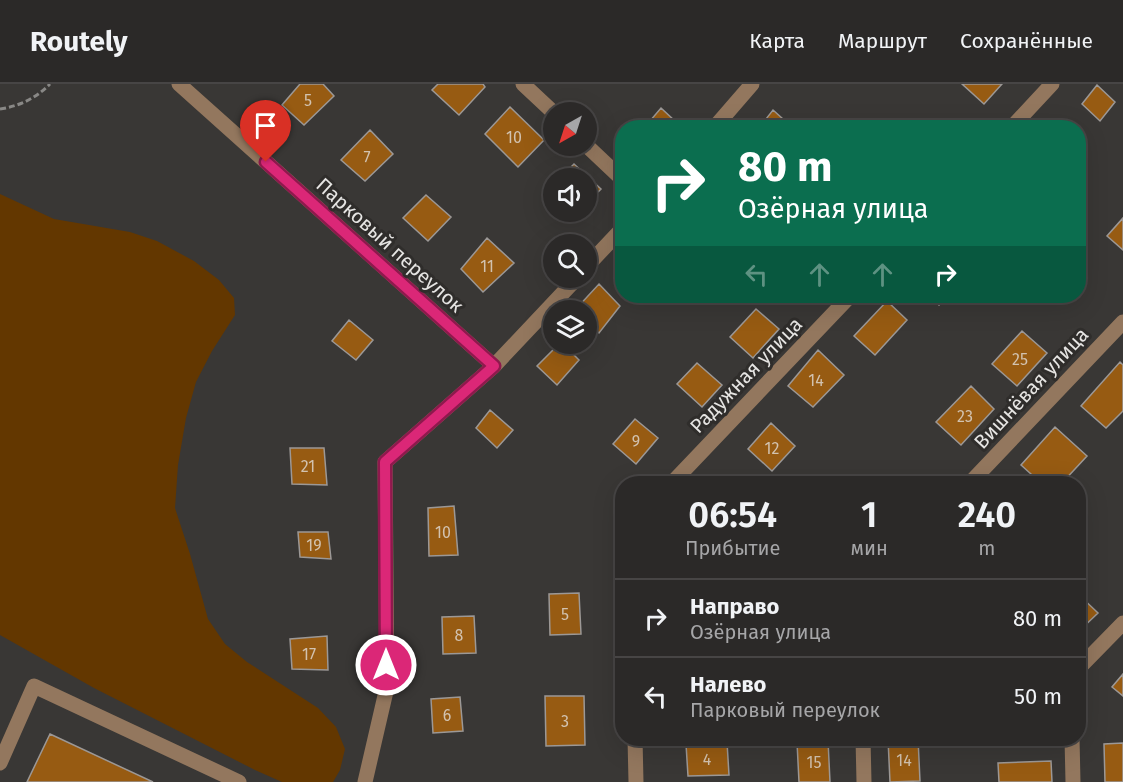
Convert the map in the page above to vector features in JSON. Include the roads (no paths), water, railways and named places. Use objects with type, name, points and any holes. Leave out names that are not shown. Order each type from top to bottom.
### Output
[{"type":"street","name":"Парковый переулок","points":[[178,84],[494,366]]},
{"type":"street","points":[[523,84],[543,103]]},
{"type":"street","points":[[721,120],[752,84]]},
{"type":"street","points":[[1018,120],[1052,84]]},
{"type":"street","points":[[597,155],[615,172]]},
{"type":"street","points":[[597,255],[615,236]]},
{"type":"street","points":[[365,782],[387,687],[385,462],[494,366],[568,288]]},
{"type":"street","name":"Радужная улица","points":[[679,476],[843,303]]},
{"type":"street","name":"Вишнёвая улица","points":[[977,476],[1123,322]]},
{"type":"street","points":[[1086,661],[1123,623]]},
{"type":"street","points":[[0,763],[34,686],[239,782]]},
{"type":"street","points":[[635,746],[636,782]]},
{"type":"street","points":[[863,746],[864,782]]},
{"type":"street","points":[[1072,746],[1073,782]]}]
